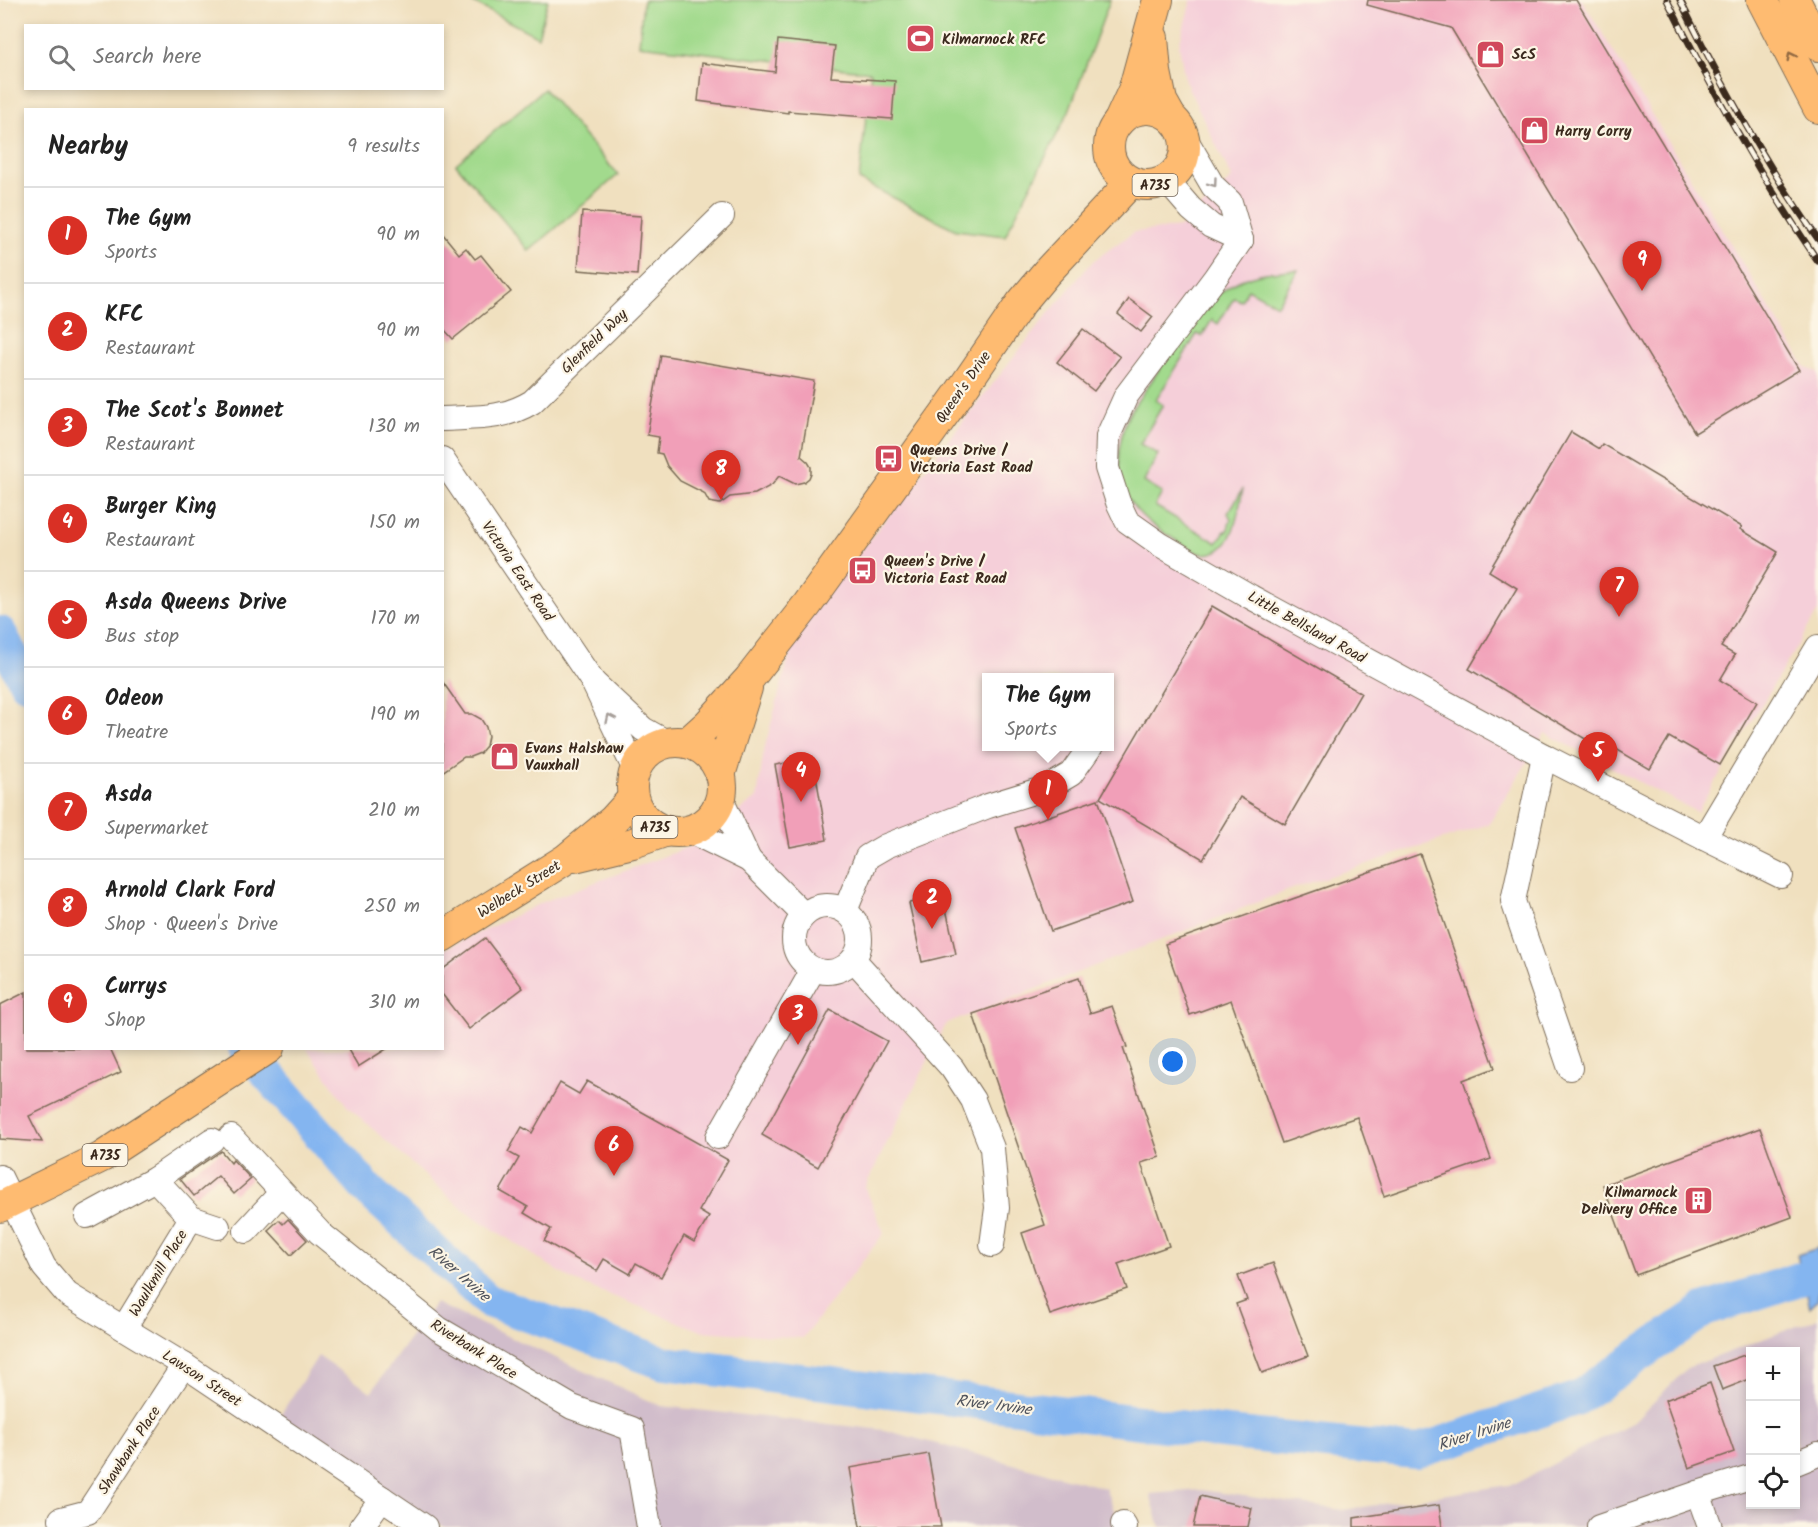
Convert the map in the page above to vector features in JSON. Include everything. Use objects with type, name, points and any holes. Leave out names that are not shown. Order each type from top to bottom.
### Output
[{"type":"main road","points":[[1762,0],[1818,108]]},
{"type":"main road","points":[[1795,0],[1818,46]]},
{"type":"main road","name":"A735","points":[[1155,12],[1156,72],[1162,101],[1185,143],[1185,154],[1181,165],[1166,180],[1155,185],[1143,185],[1121,176],[1113,166],[1108,143],[1134,88],[1155,12]]},
{"type":"main road","points":[[1119,121],[1138,110],[1150,109],[1161,111],[1177,125]]},
{"type":"main road","name":"Queen's Drive","points":[[1074,242],[1109,155]]},
{"type":"main road","name":"Queen's Drive","points":[[678,743],[708,725],[749,679],[829,576],[1021,303],[1074,242],[1131,182]]},
{"type":"main road","name":"Queen's Drive","points":[[721,787],[749,679]]},
{"type":"main road","points":[[678,743],[698,747],[708,754],[716,764],[721,787]]},
{"type":"main road","name":"A735","points":[[678,743],[657,746],[640,760],[634,784],[638,810],[645,819],[655,827],[679,831],[704,824],[714,813],[721,787]]},
{"type":"main road","name":"Welbeck Street","points":[[444,936],[566,860],[613,820],[634,784]]},
{"type":"main road","name":"Welbeck Street","points":[[566,860],[679,831]]},
{"type":"main road","name":"A735","points":[[4,1195],[102,1157],[266,1050]]},
{"type":"street","points":[[1177,125],[1213,186],[1230,202],[1241,240]]},
{"type":"street","points":[[1166,180],[1191,209],[1211,226],[1241,240]]},
{"type":"street","name":"Glenfield Way","points":[[444,419],[503,416],[532,402],[722,216]]},
{"type":"street","name":"Little Bellsland Road","points":[[1241,240],[1126,396],[1108,436],[1107,468],[1126,521],[1161,545],[1251,597],[1544,756],[1781,876]]},
{"type":"street","name":"Victoria East Road","points":[[444,462],[593,682],[634,784]]},
{"type":"street","points":[[1704,838],[1818,647]]},
{"type":"street","name":"Victoria East Road","points":[[593,682],[643,729],[678,743]]},
{"type":"street","points":[[845,910],[867,857],[885,846],[988,806],[1049,787],[1071,774],[1088,751]]},
{"type":"street","points":[[1544,756],[1512,901],[1570,1068]]},
{"type":"street","points":[[721,787],[749,861]]},
{"type":"street","points":[[679,831],[749,861],[804,915]]},
{"type":"street","points":[[824,906],[834,906],[845,910],[853,918],[861,939],[854,960],[835,972],[824,973],[804,964],[794,945],[797,924],[804,915],[824,906]]},
{"type":"street","points":[[854,960],[952,1068],[973,1100],[992,1148],[997,1208],[992,1245]]},
{"type":"street","points":[[718,1137],[813,970]]},
{"type":"street","name":"Riverbank Place","points":[[155,1179],[222,1138],[320,1233],[439,1329],[572,1407],[632,1430],[649,1527]]},
{"type":"street","points":[[87,1216],[155,1179]]},
{"type":"street","name":"Waulkmill Place","points":[[155,1179],[191,1218],[218,1227]]},
{"type":"street","points":[[246,1231],[281,1193]]},
{"type":"street","name":"Lawson Street","points":[[4,1195],[44,1268],[67,1293],[184,1365],[425,1527]]},
{"type":"street","name":"Waulkmill Place","points":[[124,1328],[191,1218]]},
{"type":"street","name":"Shawbank Place","points":[[61,1519],[88,1512],[184,1365]]},
{"type":"street","points":[[1800,1461],[1818,1454]]},
{"type":"street","points":[[1599,1527],[1746,1478]]},
{"type":"street","points":[[1698,1493],[1710,1527]]},
{"type":"street","points":[[361,1527],[382,1498]]},
{"type":"shaded area","points":[[1191,0],[1582,0],[1806,368],[1818,372],[1818,611],[1697,812],[1545,733],[1489,824],[1297,887],[946,1024],[865,1187],[884,1233],[803,1338],[701,1331],[572,1280],[465,1211],[347,1106],[308,1050],[444,1050],[444,950],[543,902],[691,846],[757,798],[764,750],[795,634],[1048,314],[1093,261],[1134,232],[1180,227],[1232,178],[1185,81],[1179,45]]},
{"type":"shaded area","points":[[435,1303],[661,1406],[884,1430],[1105,1488],[1121,1527],[444,1527],[277,1420],[318,1356],[371,1392]]},
{"type":"shaded area","points":[[1818,1318],[1818,1527],[1160,1527],[1150,1494],[1201,1490],[1343,1510],[1515,1484],[1635,1421],[1687,1368]]},
{"type":"green space","points":[[468,0],[548,0],[538,37]]},
{"type":"green space","points":[[643,0],[1110,0],[1069,111],[1005,236],[956,230],[859,180],[871,72],[639,45]]},
{"type":"green space","points":[[544,89],[618,175],[529,251],[456,164]]},
{"type":"green space","points":[[1298,270],[1277,305],[1248,289],[1241,301],[1234,298],[1218,324],[1212,320],[1202,336],[1197,334],[1156,400],[1163,405],[1140,444],[1158,454],[1144,482],[1162,493],[1155,506],[1217,543],[1225,531],[1227,532],[1231,519],[1228,513],[1243,489],[1236,523],[1226,543],[1219,550],[1198,553],[1167,535],[1131,504],[1125,493],[1120,473],[1120,446],[1125,423],[1135,404],[1180,339],[1214,298],[1232,284],[1250,276]]},
{"type":"water","points":[[1818,1248],[1818,1299],[1810,1307],[1797,1255]]},
{"type":"building","points":[[1368,0],[1576,0],[1799,370],[1695,433],[1451,28],[1367,5]]},
{"type":"building","points":[[778,40],[835,46],[831,77],[895,81],[892,119],[788,111],[788,113],[698,101],[702,63],[775,72]]},
{"type":"building","points":[[582,212],[641,216],[637,275],[578,270]]},
{"type":"building","points":[[444,235],[459,254],[466,248],[475,259],[481,255],[511,292],[453,339],[444,329]]},
{"type":"building","points":[[1129,299],[1153,317],[1141,332],[1118,314]]},
{"type":"building","points":[[1083,329],[1120,357],[1094,391],[1057,362]]},
{"type":"building","points":[[661,355],[814,381],[801,456],[811,467],[809,478],[795,484],[779,476],[772,485],[755,494],[730,497],[720,504],[709,502],[704,493],[680,481],[667,466],[662,454],[657,453],[659,437],[647,435]]},
{"type":"building","points":[[1571,432],[1599,449],[1602,444],[1742,527],[1740,529],[1778,552],[1721,647],[1735,655],[1720,680],[1757,702],[1720,765],[1669,737],[1650,769],[1611,746],[1607,752],[1469,669],[1517,588],[1489,571]]},
{"type":"building","points":[[1212,606],[1361,693],[1285,824],[1240,797],[1203,859],[1100,798]]},
{"type":"building","points":[[444,684],[465,714],[472,714],[481,719],[486,727],[488,736],[486,746],[480,753],[464,757],[444,771]]},
{"type":"building","points":[[813,758],[827,840],[790,847],[775,765]]},
{"type":"building","points":[[1098,799],[1133,902],[1051,931],[1015,828]]},
{"type":"building","points":[[1420,854],[1495,1068],[1463,1080],[1491,1159],[1384,1196],[1357,1117],[1282,1143],[1231,1000],[1190,1015],[1165,944]]},
{"type":"building","points":[[943,895],[956,954],[922,962],[909,903]]},
{"type":"building","points":[[485,938],[523,988],[469,1029],[444,997],[444,969]]},
{"type":"building","points":[[1079,978],[1090,1013],[1112,1006],[1127,1047],[1123,1048],[1160,1157],[1141,1163],[1169,1246],[1118,1264],[1127,1289],[1050,1315],[1022,1233],[1045,1225],[973,1014]]},
{"type":"building","points":[[24,993],[24,1050],[111,1050],[121,1072],[29,1116],[42,1142],[0,1139],[0,1005]]},
{"type":"building","points":[[830,1010],[887,1041],[818,1167],[762,1135]]},
{"type":"building","points":[[348,1050],[385,1050],[358,1067]]},
{"type":"building","points":[[587,1081],[728,1160],[699,1211],[709,1217],[694,1242],[684,1236],[661,1277],[636,1263],[630,1274],[604,1259],[597,1271],[544,1241],[551,1229],[524,1213],[528,1207],[500,1191],[519,1158],[508,1152],[522,1127],[532,1133],[560,1083],[579,1094]]},
{"type":"building","name":"Kilmarnock Delivery Office","points":[[1760,1128],[1792,1217],[1636,1275],[1603,1185]]},
{"type":"building","points":[[221,1151],[231,1163],[233,1160],[251,1179],[234,1194],[218,1176],[194,1196],[180,1179]]},
{"type":"building","points":[[288,1219],[307,1240],[291,1255],[268,1230],[279,1220],[283,1224]]},
{"type":"building","points":[[1273,1263],[1308,1356],[1262,1373],[1236,1304],[1247,1300],[1238,1276]]},
{"type":"building","points":[[1746,1354],[1746,1381],[1722,1390],[1713,1366]]},
{"type":"building","points":[[1710,1383],[1734,1452],[1689,1468],[1665,1400]]},
{"type":"building","points":[[928,1454],[941,1527],[860,1527],[850,1468]]},
{"type":"building","points":[[1200,1496],[1252,1508],[1248,1527],[1193,1527]]},
{"type":"building","points":[[1439,1505],[1442,1527],[1354,1527],[1354,1518]]},
{"type":"waterway","name":"River Irvine","points":[[0,633],[24,679]]},
{"type":"waterway","name":"River Irvine","points":[[247,1050],[368,1190],[488,1301],[664,1363],[1220,1432],[1416,1452],[1578,1398],[1704,1310],[1818,1273]]},
{"type":"railway","points":[[1667,0],[1738,133],[1818,261]]},
{"type":"railway","points":[[1680,0],[1744,122],[1798,211],[1818,239]]},
{"type":"place","name":"Kilmarnock RFC","points":[[921,39]]},
{"type":"place","name":"ScS","points":[[1491,54]]},
{"type":"place","name":"Harry Corry","points":[[1534,131]]},
{"type":"place","name":"Currys","points":[[1642,291]]},
{"type":"place","name":"Queens Drive / Victoria East Road","points":[[889,459]]},
{"type":"place","name":"Arnold Clark Ford","points":[[721,500]]},
{"type":"place","name":"Queen's Drive / Victoria East Road","points":[[863,570]]},
{"type":"place","name":"Asda","points":[[1619,617]]},
{"type":"place","name":"Evans Halshaw Vauxhall","points":[[504,757]]},
{"type":"place","name":"Asda Queens Drive","points":[[1598,782]]},
{"type":"place","name":"Burger King","points":[[801,802]]},
{"type":"place","name":"The Gym","points":[[1048,820]]},
{"type":"place","name":"KFC","points":[[932,929]]},
{"type":"place","name":"The Scot's Bonnet","points":[[798,1045]]},
{"type":"place","name":"Odeon","points":[[614,1176]]},
{"type":"place","name":"Kilmarnock Delivery Office","points":[[1698,1201]]}]
